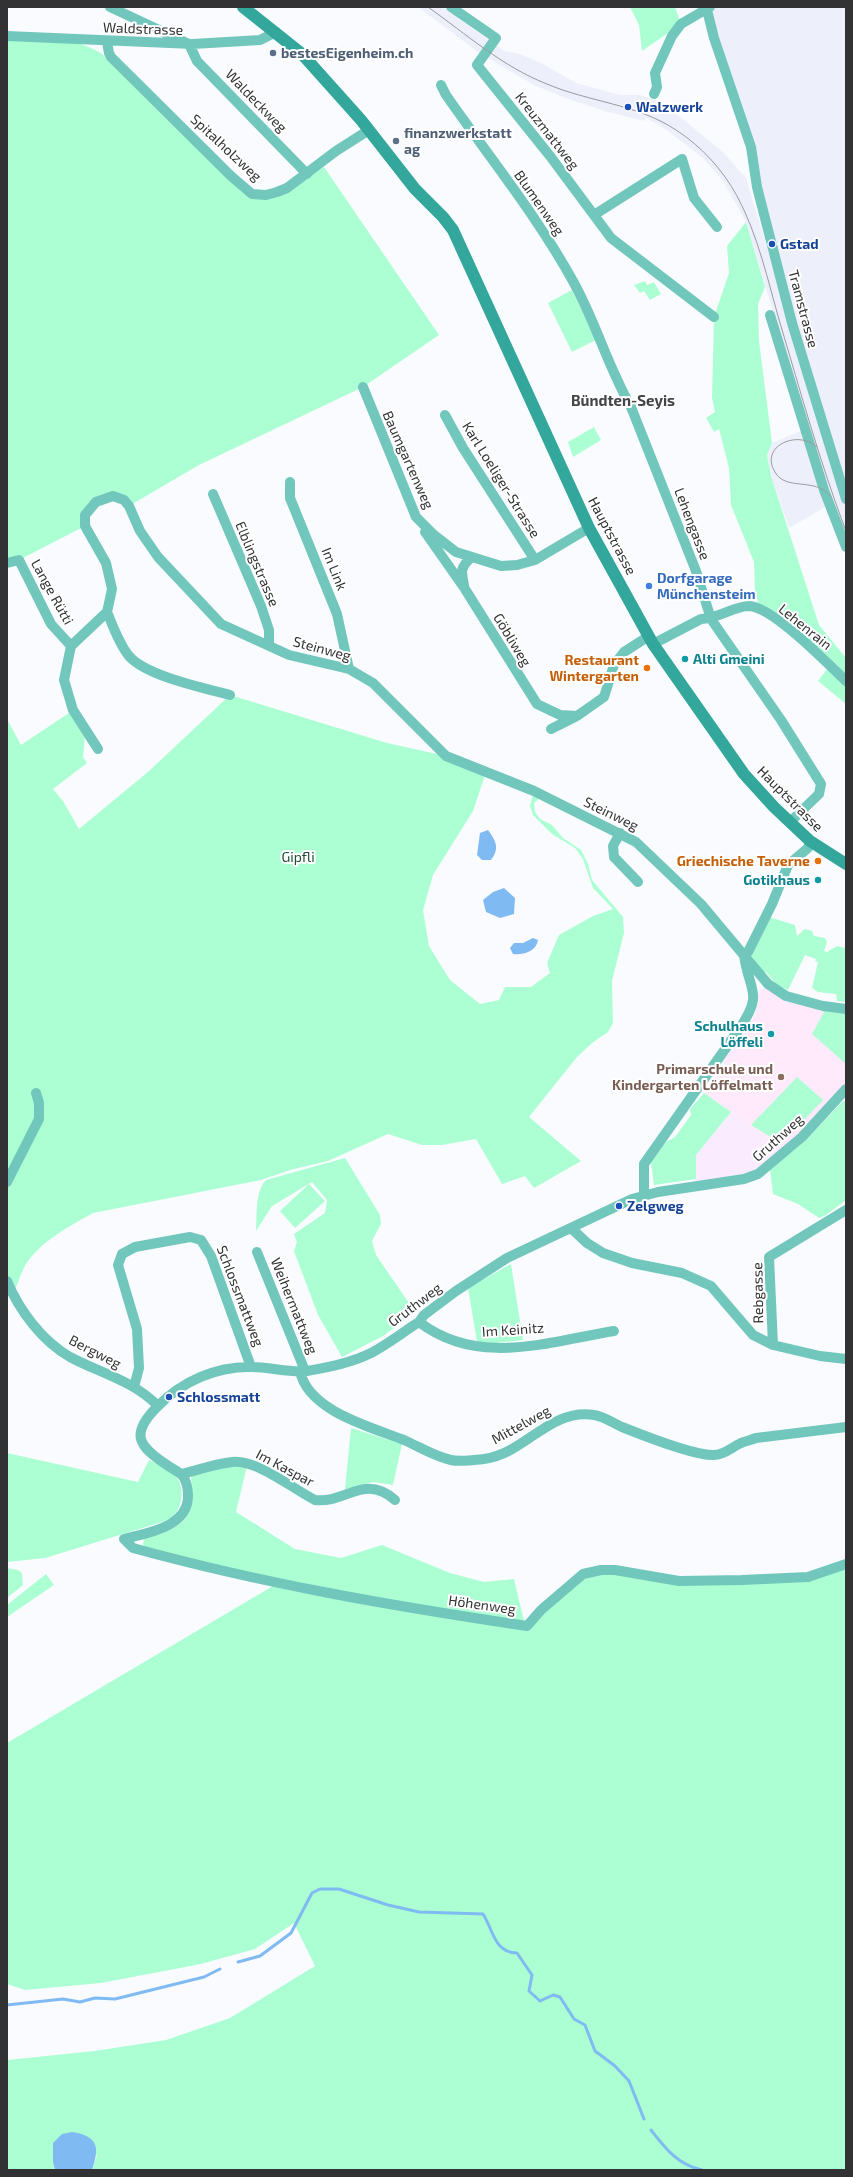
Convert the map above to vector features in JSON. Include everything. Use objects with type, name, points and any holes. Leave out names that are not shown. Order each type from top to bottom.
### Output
[{"type":"main road","name":"Hauptstrasse","points":[[243,7],[302,54],[369,130],[401,173],[453,230],[589,528],[651,640],[731,758],[762,794],[810,841],[830,856],[846,864]]},
{"type":"street","points":[[110,7],[189,44]]},
{"type":"street","name":"Kreuzmattweg","points":[[451,7],[495,39],[484,57],[477,65],[611,238],[714,317]]},
{"type":"street","points":[[654,94],[657,87],[655,73],[672,36],[681,24],[709,8]]},
{"type":"street","name":"Tramstrasse","points":[[709,8],[714,38],[751,148],[757,187],[792,323],[846,499]]},
{"type":"street","name":"Waldstrasse","points":[[7,36],[107,42],[189,44],[260,40],[276,32]]},
{"type":"street","name":"Spitalholzweg","points":[[107,42],[111,57],[231,176],[252,194],[266,195],[286,188],[307,174],[344,145],[369,130]]},
{"type":"street","name":"Waldeckweg","points":[[189,44],[197,61],[307,174]]},
{"type":"street","name":"Blumenweg","points":[[441,85],[446,95],[550,242],[583,300]]},
{"type":"street","points":[[594,215],[682,159],[694,198],[717,227]]},
{"type":"street","name":"Lehengasse","points":[[583,300],[618,384],[631,407],[696,571],[710,619],[781,720],[821,784],[820,794],[790,822]]},
{"type":"street","points":[[770,315],[824,490],[846,547]]},
{"type":"street","name":"Baumgartenweg","points":[[363,387],[416,516],[434,535],[456,552],[501,566],[517,565],[535,560],[589,528]]},
{"type":"street","name":"Karl Loeliger-Strasse","points":[[445,415],[462,448],[535,560]]},
{"type":"street","name":"Im Link","points":[[290,482],[290,498],[337,614],[349,669]]},
{"type":"street","name":"Elblingstrasse","points":[[213,494],[269,630],[269,646]]},
{"type":"street","name":"Steinweg","points":[[106,612],[112,589],[106,563],[85,526],[85,515],[96,502],[113,496],[124,500],[129,506],[140,531],[158,557],[221,624],[290,655],[349,669],[373,683],[446,756],[534,791],[620,833],[643,847],[688,890],[768,984],[786,996],[823,1006],[846,1009]]},
{"type":"street","name":"Göbliweg","points":[[416,516],[442,558],[465,589],[537,704],[560,714],[577,716]]},
{"type":"street","name":"Göbliweg","points":[[465,589],[461,573],[464,564],[472,557]]},
{"type":"street","name":"Lange Rütti","points":[[7,563],[19,560],[51,624],[71,646]]},
{"type":"street","name":"Lehenrain","points":[[551,729],[577,716],[604,697],[614,665],[624,652],[702,619],[710,619],[748,606],[760,609],[772,616],[805,642],[846,680]]},
{"type":"street","points":[[98,749],[73,710],[64,680],[71,646],[106,612],[128,655],[141,666],[158,674],[230,696]]},
{"type":"street","points":[[620,833],[613,846],[614,857],[638,882]]},
{"type":"street","points":[[644,1195],[644,1164],[754,1006],[754,992],[746,969],[744,955],[748,952],[772,904],[788,865],[808,848],[810,841]]},
{"type":"street","name":"Gruthweg","points":[[181,1474],[152,1455],[142,1444],[140,1438],[142,1426],[158,1406],[193,1380],[209,1373],[252,1367],[302,1371],[341,1364],[370,1353],[419,1322],[424,1315],[456,1291],[496,1265],[571,1228],[644,1195],[744,1179],[758,1174],[802,1137],[846,1089]]},
{"type":"street","points":[[7,1182],[39,1119],[39,1103],[36,1093]]},
{"type":"street","name":"Rebgasse","points":[[773,1345],[769,1257],[846,1210]]},
{"type":"street","points":[[571,1228],[587,1243],[603,1253],[632,1263],[682,1273],[711,1286],[753,1335],[773,1345],[798,1352],[846,1358]]},
{"type":"street","name":"Schlossmattweg","points":[[134,1387],[139,1368],[137,1329],[118,1265],[122,1254],[135,1247],[190,1237],[201,1240],[211,1256],[252,1367]]},
{"type":"street","name":"Weihermattweg","points":[[258,1252],[302,1371]]},
{"type":"street","name":"Bergweg","points":[[7,1281],[13,1295],[29,1319],[52,1345],[70,1357],[134,1387],[158,1406]]},
{"type":"street","name":"Im Keinitz","points":[[419,1322],[435,1334],[458,1344],[491,1349],[527,1346],[614,1331]]},
{"type":"street","name":"Mittelweg","points":[[302,1371],[302,1378],[309,1389],[351,1421],[405,1441],[432,1456],[453,1461],[485,1459],[504,1453],[555,1421],[574,1416],[595,1415],[622,1427],[698,1454],[715,1455],[741,1442],[756,1438],[846,1427]]},
{"type":"street","name":"Im Kaspar","points":[[181,1474],[234,1461],[247,1463],[265,1471],[315,1500],[323,1501],[333,1499],[354,1490],[362,1489],[378,1490],[388,1494],[395,1500]]},
{"type":"street","name":"Höhenweg","points":[[181,1474],[188,1490],[188,1499],[183,1513],[170,1525],[124,1540],[132,1548],[285,1586],[374,1603],[527,1626],[541,1610],[583,1574],[601,1570],[615,1570],[679,1581],[742,1580],[808,1577],[846,1564]]},
{"type":"shaded area","points":[[418,7],[442,7],[504,51],[520,54],[541,63],[576,83],[620,95],[640,95],[655,100],[674,112],[723,152],[746,178],[846,510],[846,539],[832,503],[789,528],[771,476],[767,455],[772,443],[808,428],[746,222],[723,181],[703,158],[664,128],[646,118],[644,121],[605,111],[565,98],[534,85],[478,52]]},
{"type":"shaded area","points":[[710,7],[846,7],[846,499],[825,435],[754,167],[714,38]]},
{"type":"shaded area","name":"Primarschule und Kindergarten Löffelmatt","points":[[765,987],[786,996],[846,1009],[846,1089],[821,1117],[782,1148],[704,1093],[726,1065],[723,1061],[755,1015],[759,1000],[758,992]]},
{"type":"shaded area","points":[[731,1112],[782,1148],[756,1171],[696,1183],[696,1155]]},
{"type":"green space","points":[[630,7],[675,7],[681,24],[642,51],[639,25]]},
{"type":"green space","points":[[7,36],[68,41],[101,53],[235,183],[265,199],[324,167],[439,335],[363,387],[199,465],[129,506],[124,500],[96,502],[85,526],[19,560],[7,563]]},
{"type":"green space","points":[[746,222],[765,287],[758,304],[759,341],[772,443],[767,455],[771,476],[819,625],[846,658],[846,681],[760,609],[755,592],[754,562],[731,505],[729,468],[719,429],[714,432],[706,418],[715,412],[712,398],[714,317],[729,273],[727,246]]},
{"type":"green space","points":[[645,281],[647,285],[654,282],[661,294],[650,300],[644,291],[640,293],[634,285]]},
{"type":"green space","points":[[572,290],[596,340],[572,352],[548,303]]},
{"type":"green space","points":[[594,427],[601,440],[573,457],[568,442]]},
{"type":"green space","points":[[828,668],[846,685],[846,704],[818,681]]},
{"type":"green space","name":"Gipfli","points":[[230,695],[387,743],[446,756],[486,772],[473,811],[433,875],[423,910],[429,946],[450,980],[480,1004],[499,1000],[505,987],[531,987],[550,973],[547,963],[559,935],[593,916],[613,909],[593,888],[583,859],[575,848],[552,834],[533,815],[530,806],[534,791],[542,796],[534,803],[535,812],[540,819],[552,825],[563,838],[581,850],[588,864],[592,880],[623,917],[624,933],[612,981],[613,1023],[608,1032],[592,1043],[577,1057],[529,1117],[581,1161],[534,1188],[525,1176],[502,1184],[476,1139],[442,1145],[422,1145],[388,1134],[328,1161],[290,1170],[261,1180],[93,1213],[56,1235],[32,1256],[26,1264],[13,1295],[7,1292],[7,719],[21,745],[69,713],[85,735],[83,757],[87,763],[53,789],[63,801],[79,829],[149,771]]},
{"type":"green space","points":[[769,917],[795,925],[797,936],[805,929],[812,931],[814,936],[825,938],[827,942],[824,951],[827,952],[837,946],[846,948],[846,1002],[837,1001],[836,994],[818,992],[812,988],[818,962],[815,961],[816,959],[805,955],[788,990],[777,985],[766,972],[763,973],[751,955]]},
{"type":"green space","points":[[825,1010],[846,1013],[846,1064],[812,1034]]},
{"type":"green space","points":[[797,1077],[823,1100],[788,1137],[782,1132],[774,1139],[751,1125]]},
{"type":"green space","points":[[704,1093],[731,1112],[696,1155],[696,1179],[654,1185],[651,1162],[666,1142],[675,1137],[691,1115],[690,1109]]},
{"type":"green space","points":[[845,1101],[846,1200],[826,1215],[819,1218],[798,1204],[773,1194],[770,1170],[806,1140],[842,1102]]},
{"type":"green space","points":[[345,1158],[380,1215],[381,1224],[372,1241],[376,1255],[415,1312],[383,1336],[342,1357],[318,1315],[294,1251],[297,1242],[294,1234],[325,1213],[327,1200],[312,1182],[272,1206],[256,1231],[258,1197],[262,1185],[266,1180]]},
{"type":"green space","points":[[309,1184],[325,1201],[295,1228],[280,1211]]},
{"type":"green space","points":[[511,1264],[523,1340],[496,1343],[477,1342],[468,1288]]},
{"type":"green space","points":[[351,1428],[402,1444],[393,1485],[373,1482],[345,1489]]},
{"type":"green space","points":[[7,1453],[138,1482],[149,1460],[167,1469],[177,1478],[180,1483],[182,1494],[181,1500],[177,1511],[173,1516],[162,1522],[45,1558],[7,1562]]},
{"type":"green space","points":[[230,1466],[247,1466],[236,1512],[295,1549],[341,1558],[382,1545],[450,1573],[484,1582],[514,1579],[524,1621],[337,1593],[147,1549],[143,1545],[144,1539],[168,1531],[184,1520],[189,1513],[192,1503],[193,1492],[191,1478],[193,1476]]},
{"type":"green space","points":[[846,1564],[846,2170],[92,2170],[97,2155],[53,2162],[55,2170],[7,2170],[7,2060],[95,2051],[166,2040],[230,2018],[315,1966],[294,1923],[255,1949],[201,1964],[101,1983],[25,1990],[7,1984],[7,1743],[273,1586],[524,1628],[583,1574],[601,1570],[679,1581],[808,1577]]},
{"type":"green space","points":[[7,1568],[18,1570],[22,1573],[23,1585],[7,1598]]},
{"type":"green space","points":[[46,1574],[54,1585],[7,1617],[7,1605]]},
{"type":"water","points":[[488,830],[495,841],[496,848],[494,856],[491,860],[482,860],[477,855],[480,833]]},
{"type":"water","points":[[504,888],[515,898],[514,914],[500,918],[486,912],[483,900],[493,892]]},
{"type":"water","points":[[533,938],[538,940],[537,944],[532,950],[521,954],[513,954],[510,948],[514,943],[523,943]]},
{"type":"water","points":[[72,2132],[87,2136],[95,2144],[96,2155],[92,2170],[55,2170],[53,2162],[53,2143],[62,2134]]},
{"type":"waterway","points":[[238,1962],[260,1956],[291,1933],[312,1893],[320,1889],[339,1889],[388,1905],[419,1912],[483,1914],[499,1945],[509,1952],[517,1953],[532,1975],[529,1991],[540,2001],[553,1995],[560,1997],[574,2019],[585,2025],[595,2051],[615,2066],[629,2081],[644,2119]]},
{"type":"waterway","points":[[7,2005],[63,1999],[80,2002],[95,1998],[115,1999],[204,1977],[220,1969]]},
{"type":"waterway","points":[[651,2130],[667,2149],[679,2160],[693,2168],[702,2170]]},
{"type":"tram line","points":[[428,7],[515,69],[563,90],[645,114],[661,121],[685,136],[711,159],[737,196],[757,242],[811,428],[846,531]]},
{"type":"tram line","points":[[817,447],[809,442],[791,440],[776,448],[772,455],[771,463],[775,472],[780,478],[794,483],[817,487],[825,491],[831,497]]},
{"type":"place","name":"bestesEigenheim.ch","points":[[273,53]]},
{"type":"place","name":"Walzwerk","points":[[628,107]]},
{"type":"place","name":"finanzwerkstatt ag","points":[[396,141]]},
{"type":"place","name":"Gstad","points":[[772,244]]},
{"type":"place","name":"Dorfgarage Münchensteim","points":[[649,586]]},
{"type":"place","name":"Alti Gmeini","points":[[685,659]]},
{"type":"place","name":"Restaurant Wintergarten","points":[[647,668]]},
{"type":"place","name":"Griechische Taverne","points":[[818,861]]},
{"type":"place","name":"Gotikhaus","points":[[818,880]]},
{"type":"place","name":"Schulhaus Löffeli","points":[[771,1034]]},
{"type":"place","name":"Primarschule und Kindergarten Löffelmatt","points":[[781,1077]]},
{"type":"place","name":"Zelgweg","points":[[619,1206]]},
{"type":"place","name":"Schlossmatt","points":[[169,1397]]},
{"type":"district","name":"Bündten-Seyis","points":[[623,401]]}]
